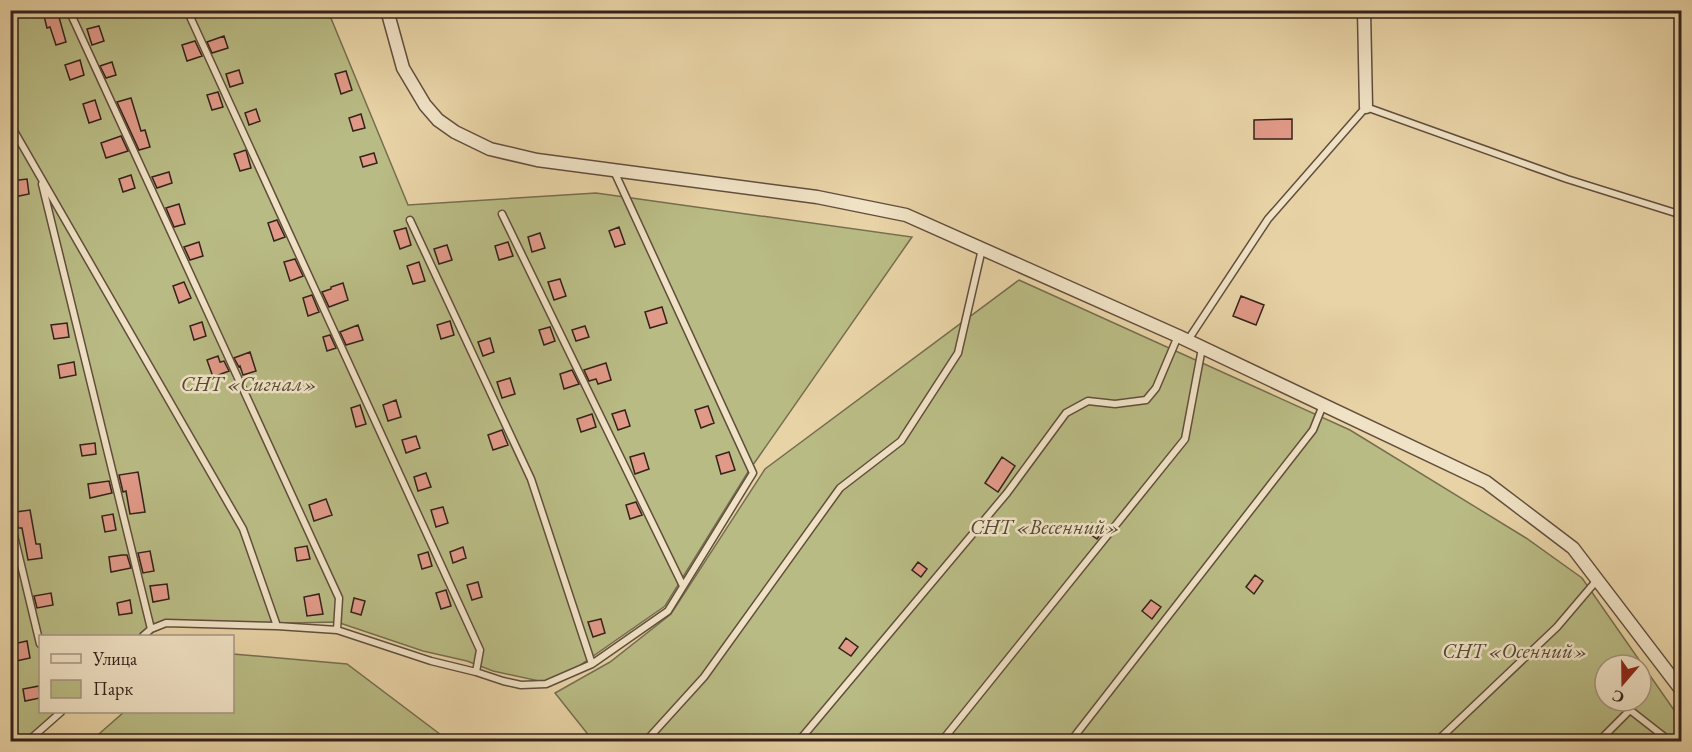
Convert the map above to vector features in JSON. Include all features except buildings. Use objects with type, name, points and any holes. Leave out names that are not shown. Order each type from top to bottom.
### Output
[{"type":"street","points":[[387,10],[403,68],[425,105],[438,120],[455,132],[490,149],[537,160],[817,197],[906,215],[1202,347],[1486,482],[1573,548],[1682,691]]},
{"type":"street","points":[[1364,10],[1366,107]]},
{"type":"lane","points":[[69,10],[339,598],[337,630]]},
{"type":"lane","points":[[187,10],[480,650],[476,672]]},
{"type":"lane","points":[[798,741],[1007,493],[1066,413],[1088,401],[1115,404],[1146,400],[1156,388],[1183,339],[1268,219],[1366,107],[1567,179],[1682,215]]},
{"type":"lane","points":[[10,124],[243,529],[277,626]]},
{"type":"lane","points":[[144,635],[151,629],[166,623],[337,630],[431,661],[521,685],[546,684],[592,664],[668,611],[753,473],[614,171]]},
{"type":"lane","points":[[40,175],[151,629]]},
{"type":"lane","points":[[502,214],[684,586]]},
{"type":"lane","points":[[410,220],[531,479],[592,664]]},
{"type":"lane","points":[[645,741],[704,676],[840,488],[901,441],[958,353],[982,249]]},
{"type":"lane","points":[[941,741],[1185,439],[1202,347]]},
{"type":"lane","points":[[1070,741],[1313,430],[1323,405]]},
{"type":"lane","points":[[10,519],[39,640]]},
{"type":"lane","points":[[1436,741],[1557,627],[1598,579]]},
{"type":"lane","points":[[1598,741],[1630,710],[1671,741]]},
{"type":"lane","points":[[27,741],[57,713]]},
{"type":"green space","name":"СНТ «Сигнал»","points":[[10,11],[328,11],[408,205],[596,193],[912,237],[748,472],[665,606],[553,684],[493,671],[467,661],[423,651],[337,622],[154,626],[144,635],[39,635],[39,713],[63,713],[33,741],[11,741]]},
{"type":"green space","name":"СНТ «Весенний»","points":[[1019,280],[1350,430],[1526,538],[1582,578],[1634,653],[1593,653],[1593,713],[1653,713],[1653,680],[1681,720],[1682,741],[594,742],[555,693],[610,662],[671,614],[765,469]]},
{"type":"green space","points":[[234,654],[347,664],[449,741],[91,741],[123,713],[234,713]]},
{"type":"park label","name":"СНТ «Осенний»","points":[[1515,651]]}]
